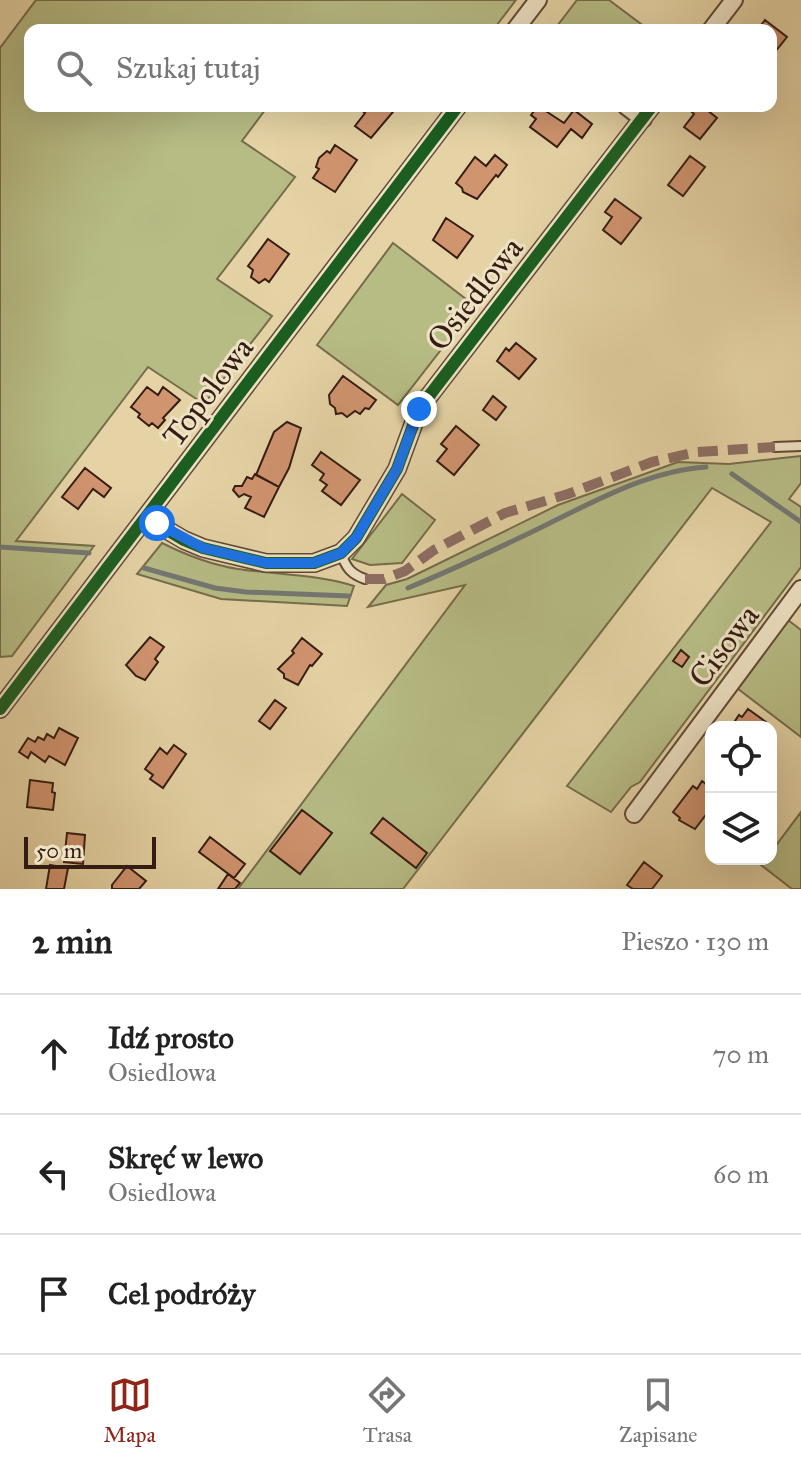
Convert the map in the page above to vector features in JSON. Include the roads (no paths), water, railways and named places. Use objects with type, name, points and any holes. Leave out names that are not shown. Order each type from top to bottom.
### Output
[{"type":"street","points":[[523,24],[538,0]]},
{"type":"street","points":[[716,24],[734,0]]},
{"type":"street","name":"Topolowa","points":[[0,709],[453,112]]},
{"type":"street","name":"Osiedlowa","points":[[341,553],[356,538],[397,469],[419,409],[648,112]]},
{"type":"street","points":[[147,518],[203,548],[266,563],[314,563],[341,553]]},
{"type":"street","name":"Cisowa","points":[[634,814],[801,589]]},
{"type":"lane","points":[[775,447],[801,446]]},
{"type":"lane","points":[[341,553],[346,567],[355,576],[365,579]]},
{"type":"waterway","points":[[408,588],[622,489],[663,474],[706,467]]},
{"type":"waterway","points":[[732,474],[801,522]]},
{"type":"waterway","points":[[0,547],[89,553]]},
{"type":"waterway","points":[[144,568],[215,588],[349,596]]}]
